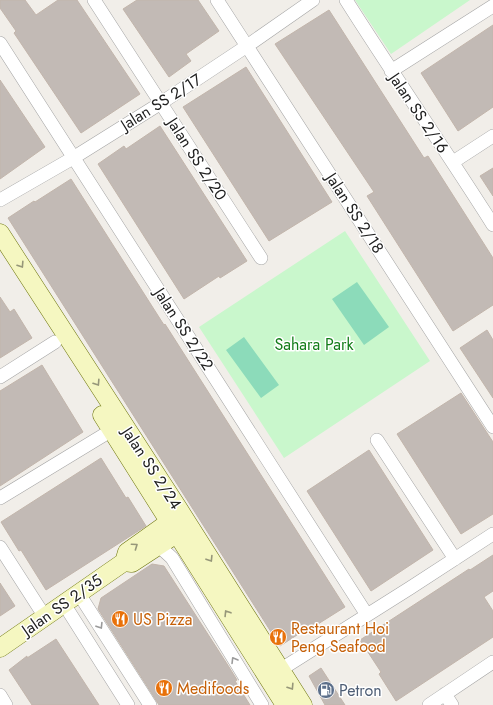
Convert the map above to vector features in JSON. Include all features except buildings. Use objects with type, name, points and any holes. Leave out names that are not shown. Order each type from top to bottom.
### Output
[{"type":"main road","name":"Jalan SS 2/24","points":[[0,233],[179,523],[303,705]]},
{"type":"main road","name":"Jalan SS 2/24","points":[[0,256],[157,501],[179,523],[191,555],[285,705]]},
{"type":"main road","points":[[157,501],[158,516],[155,528],[155,540],[178,547],[191,555]]},
{"type":"main road","name":"Jalan SS 2/35","points":[[0,648],[124,562],[132,563],[155,540],[179,523]]},
{"type":"street","name":"Jalan SS 2/20","points":[[94,0],[261,258]]},
{"type":"street","name":"Jalan SS 2/18","points":[[217,0],[493,427]]},
{"type":"street","name":"Jalan SS 2/17","points":[[2,202],[161,103],[313,0]]},
{"type":"street","name":"Jalan SS 2/16","points":[[346,0],[391,71],[453,162],[493,226]]},
{"type":"street","points":[[391,71],[493,6]]},
{"type":"street","name":"Jalan SS 2/22","points":[[0,43],[367,615]]},
{"type":"street","points":[[453,162],[493,136]]},
{"type":"street","points":[[0,377],[55,342]]},
{"type":"street","points":[[0,498],[112,430]]},
{"type":"street","points":[[377,440],[455,559]]},
{"type":"street","points":[[280,670],[493,534]]},
{"type":"street","points":[[155,540],[172,558],[262,705]]},
{"type":"street","points":[[0,547],[45,617]]},
{"type":"street","points":[[79,594],[150,705]]},
{"type":"street","points":[[64,604],[128,705]]},
{"type":"street","points":[[430,705],[449,700],[493,662]]},
{"type":"street","points":[[0,695],[6,705]]},
{"type":"green space","points":[[355,0],[470,0],[391,54]]},
{"type":"green space","name":"Sahara Park","points":[[345,231],[430,361],[284,458],[199,327]]},
{"type":"green space","points":[[357,282],[389,327],[364,345],[332,299]]},
{"type":"green space","points":[[244,337],[279,385],[261,398],[226,350]]},
{"type":"place","name":"US Pizza","points":[[120,619]]},
{"type":"place","name":"Restaurant Hoi Peng Seafood","points":[[278,637]]},
{"type":"place","name":"Medifoods","points":[[164,688]]},
{"type":"place","name":"Petron","points":[[326,690]]}]
